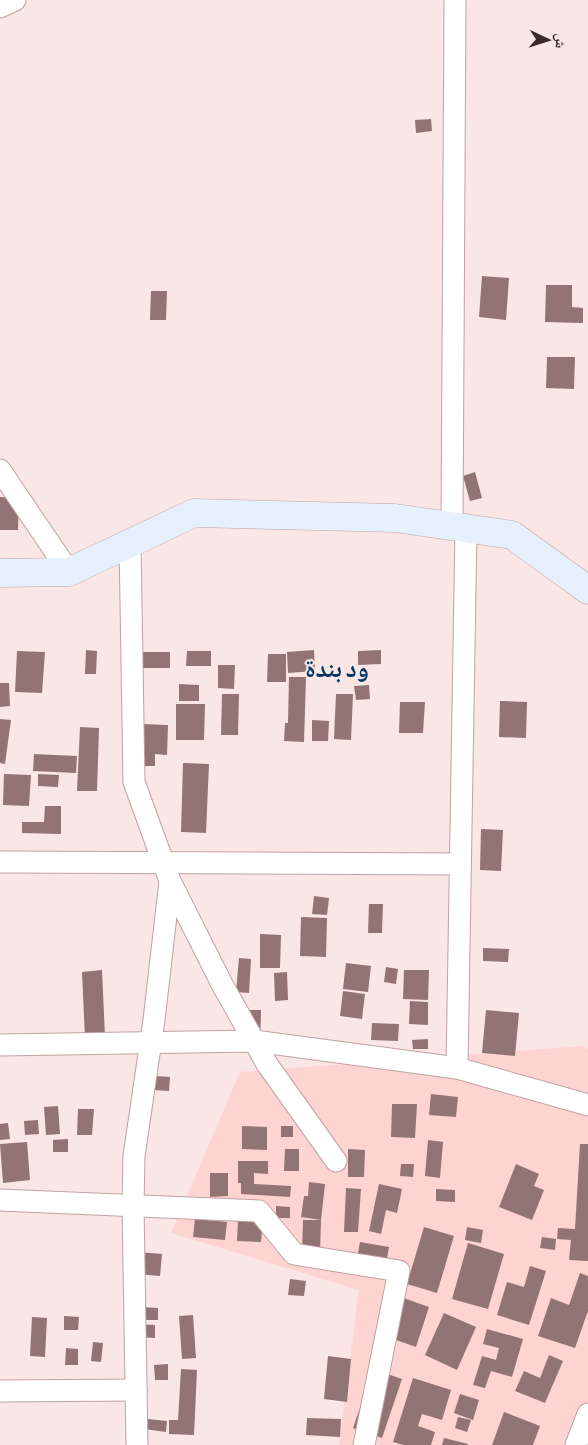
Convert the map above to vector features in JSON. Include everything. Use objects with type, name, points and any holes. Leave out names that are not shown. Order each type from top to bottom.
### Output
[{"type":"street","points":[[0,7],[15,0]]},
{"type":"street","points":[[455,0],[460,864],[457,1068]]},
{"type":"street","points":[[0,470],[69,572]]},
{"type":"street","points":[[0,573],[69,572],[194,513],[394,518],[512,535],[588,590]]},
{"type":"street","points":[[130,543],[134,782],[166,872],[223,986],[267,1064],[336,1161]]},
{"type":"street","points":[[0,862],[166,872],[460,864]]},
{"type":"street","points":[[137,1445],[133,1205],[134,1156],[151,1042],[166,872]]},
{"type":"street","points":[[0,1045],[254,1041],[457,1068],[588,1105]]},
{"type":"street","points":[[0,1200],[259,1211],[294,1254],[399,1271],[364,1445]]},
{"type":"street","points":[[0,1391],[136,1390]]},
{"type":"street","points":[[576,1445],[588,1414]]},
{"type":"shaded area","points":[[583,1046],[588,1049],[588,1445],[339,1445],[359,1290],[171,1233],[240,1072]]},
{"type":"building","points":[[431,119],[432,131],[416,133],[415,120]]},
{"type":"building","points":[[482,276],[509,278],[506,320],[479,317]]},
{"type":"building","points":[[546,285],[572,285],[572,307],[583,308],[583,323],[545,322]]},
{"type":"building","points":[[151,291],[167,291],[166,320],[150,320]]},
{"type":"building","points":[[547,357],[575,357],[574,389],[546,388]]},
{"type":"building","points":[[475,472],[482,498],[470,501],[463,476]]},
{"type":"building","points":[[0,497],[19,498],[18,530],[0,530]]},
{"type":"building","points":[[86,650],[97,651],[96,674],[85,674]]},
{"type":"building","points":[[314,650],[315,671],[288,673],[287,652]]},
{"type":"building","points":[[381,650],[381,664],[358,665],[358,651]]},
{"type":"building","points":[[17,651],[45,652],[42,693],[15,692]]},
{"type":"building","points":[[187,651],[211,651],[211,666],[186,666]]},
{"type":"building","points":[[141,652],[170,652],[170,668],[141,668]]},
{"type":"building","points":[[268,654],[286,654],[286,682],[267,682]]},
{"type":"building","points":[[218,665],[235,665],[234,689],[218,688]]},
{"type":"building","points":[[289,677],[306,677],[304,742],[284,741],[285,723],[288,723]]},
{"type":"building","points":[[0,683],[9,683],[10,706],[0,707]]},
{"type":"building","points":[[179,684],[199,685],[199,701],[179,701]]},
{"type":"building","points":[[369,685],[370,699],[356,700],[354,686]]},
{"type":"building","points":[[222,694],[239,694],[238,735],[221,735]]},
{"type":"building","points":[[336,694],[353,694],[351,740],[334,739]]},
{"type":"building","points":[[500,701],[527,702],[526,738],[499,737]]},
{"type":"building","points":[[400,702],[425,702],[423,733],[399,733]]},
{"type":"building","points":[[176,704],[205,704],[204,740],[176,740]]},
{"type":"building","points":[[0,719],[11,720],[5,764],[0,763]]},
{"type":"building","points":[[312,720],[329,721],[328,741],[312,741]]},
{"type":"building","points":[[142,724],[168,725],[167,755],[155,754],[155,766],[140,766]]},
{"type":"building","points":[[80,727],[99,728],[97,791],[77,791]]},
{"type":"building","points":[[34,754],[77,756],[76,773],[33,771]]},
{"type":"building","points":[[183,763],[209,764],[206,833],[181,832]]},
{"type":"building","points":[[4,774],[31,775],[29,806],[3,805]]},
{"type":"building","points":[[38,774],[59,775],[58,787],[38,786]]},
{"type":"building","points":[[45,806],[61,806],[61,834],[22,833],[22,822],[44,822]]},
{"type":"building","points":[[481,829],[503,830],[501,871],[480,870]]},
{"type":"building","points":[[314,896],[329,898],[327,915],[312,914]]},
{"type":"building","points":[[369,904],[383,904],[382,933],[368,933]]},
{"type":"building","points":[[301,917],[327,918],[326,957],[300,956]]},
{"type":"building","points":[[260,934],[281,935],[280,968],[260,968]]},
{"type":"building","points":[[483,948],[509,949],[508,962],[483,961]]},
{"type":"building","points":[[239,958],[251,959],[249,993],[236,992]]},
{"type":"building","points":[[346,963],[371,966],[368,992],[343,989]]},
{"type":"building","points":[[386,967],[398,969],[396,984],[384,982]]},
{"type":"building","points":[[102,970],[105,1037],[85,1038],[82,972]]},
{"type":"building","points":[[404,970],[429,970],[428,1000],[403,999]]},
{"type":"building","points":[[287,972],[288,1000],[275,1001],[274,973]]},
{"type":"building","points":[[343,991],[365,994],[362,1019],[340,1016]]},
{"type":"building","points":[[410,1001],[428,1002],[428,1025],[409,1024]]},
{"type":"building","points":[[246,1010],[261,1010],[260,1045]]},
{"type":"building","points":[[486,1010],[519,1013],[515,1056],[482,1053]]},
{"type":"building","points":[[372,1023],[399,1024],[398,1041],[371,1040]]},
{"type":"building","points":[[428,1039],[428,1049],[413,1049],[412,1040]]},
{"type":"building","points":[[155,1076],[170,1077],[169,1091],[153,1090]]},
{"type":"building","points":[[431,1094],[458,1097],[456,1117],[429,1115]]},
{"type":"building","points":[[392,1104],[417,1104],[415,1138],[391,1137]]},
{"type":"building","points":[[58,1106],[60,1134],[46,1135],[44,1107]]},
{"type":"building","points":[[78,1109],[94,1109],[92,1135],[77,1135]]},
{"type":"building","points":[[38,1120],[39,1134],[25,1135],[24,1121]]},
{"type":"building","points":[[8,1123],[10,1139],[0,1140],[0,1124]]},
{"type":"building","points":[[242,1126],[267,1127],[267,1150],[242,1149]]},
{"type":"building","points":[[281,1126],[293,1126],[293,1137],[281,1137]]},
{"type":"building","points":[[68,1139],[68,1152],[53,1152],[53,1140]]},
{"type":"building","points":[[428,1140],[443,1142],[440,1178],[425,1176]]},
{"type":"building","points":[[27,1142],[30,1180],[3,1183],[0,1144]]},
{"type":"building","points":[[580,1144],[588,1144],[588,1261],[569,1260],[571,1240],[557,1239],[558,1228],[575,1229]]},
{"type":"building","points":[[285,1149],[299,1149],[299,1171],[284,1171]]},
{"type":"building","points":[[348,1149],[365,1150],[364,1177],[348,1177]]},
{"type":"building","points":[[238,1161],[268,1161],[268,1174],[254,1173],[254,1184],[291,1186],[290,1197],[241,1194],[241,1183],[238,1183]]},
{"type":"building","points":[[401,1164],[414,1164],[413,1177],[400,1176]]},
{"type":"building","points":[[516,1164],[539,1174],[534,1186],[544,1190],[532,1220],[499,1207]]},
{"type":"building","points":[[210,1173],[228,1173],[228,1196],[210,1197]]},
{"type":"building","points":[[309,1182],[325,1184],[321,1220],[301,1217],[304,1196],[308,1196]]},
{"type":"building","points":[[379,1184],[402,1189],[397,1213],[386,1210],[381,1234],[369,1231]]},
{"type":"building","points":[[346,1188],[361,1189],[358,1232],[344,1232]]},
{"type":"building","points":[[436,1189],[455,1190],[455,1202],[436,1201]]},
{"type":"building","points":[[276,1206],[290,1207],[290,1218],[276,1218]]},
{"type":"building","points":[[195,1219],[227,1222],[225,1240],[193,1237]]},
{"type":"building","points":[[238,1219],[263,1220],[261,1242],[237,1241]]},
{"type":"building","points":[[303,1220],[321,1220],[320,1254],[302,1254]]},
{"type":"building","points":[[424,1227],[454,1236],[437,1293],[407,1284]]},
{"type":"building","points":[[467,1227],[483,1230],[481,1243],[465,1240]]},
{"type":"building","points":[[542,1237],[556,1239],[555,1250],[540,1248]]},
{"type":"building","points":[[360,1242],[389,1247],[385,1270],[356,1264]]},
{"type":"building","points":[[468,1243],[504,1254],[488,1309],[452,1299]]},
{"type":"building","points":[[138,1252],[162,1254],[160,1276],[136,1274]]},
{"type":"building","points":[[530,1266],[546,1271],[529,1325],[497,1315],[507,1282],[524,1287]]},
{"type":"building","points":[[580,1273],[588,1276],[588,1311],[575,1348],[538,1336],[551,1298],[569,1305]]},
{"type":"building","points":[[290,1279],[306,1281],[304,1296],[288,1295]]},
{"type":"building","points":[[395,1295],[429,1307],[416,1347],[382,1335]]},
{"type":"building","points":[[142,1307],[158,1308],[158,1320],[142,1320]]},
{"type":"building","points":[[444,1313],[476,1327],[457,1370],[425,1355]]},
{"type":"building","points":[[193,1315],[196,1358],[182,1359],[179,1316]]},
{"type":"building","points":[[64,1316],[79,1317],[78,1330],[64,1330]]},
{"type":"building","points":[[32,1317],[47,1318],[45,1357],[30,1356]]},
{"type":"building","points":[[138,1324],[155,1325],[155,1338],[138,1337]]},
{"type":"building","points":[[487,1329],[523,1339],[512,1377],[491,1371],[485,1388],[473,1385],[482,1356],[496,1360],[499,1348],[483,1344]]},
{"type":"building","points":[[93,1342],[103,1343],[101,1362],[91,1361]]},
{"type":"building","points":[[66,1348],[78,1349],[78,1365],[65,1365]]},
{"type":"building","points":[[549,1355],[563,1361],[545,1403],[515,1391],[524,1371],[540,1378]]},
{"type":"building","points":[[328,1356],[351,1359],[347,1402],[324,1399]]},
{"type":"building","points":[[168,1364],[168,1380],[155,1380],[154,1365]]},
{"type":"building","points":[[181,1369],[197,1370],[194,1435],[169,1434],[169,1420],[178,1420]]},
{"type":"building","points":[[373,1369],[402,1379],[382,1438],[353,1428]]},
{"type":"building","points":[[413,1378],[451,1390],[442,1420],[422,1414],[418,1426],[435,1432],[431,1445],[404,1445],[393,1442]]},
{"type":"building","points":[[460,1394],[479,1400],[473,1420],[454,1413]]},
{"type":"building","points":[[504,1412],[540,1426],[533,1445],[492,1445]]},
{"type":"building","points":[[458,1417],[471,1420],[467,1432],[455,1428]]},
{"type":"building","points":[[138,1418],[167,1421],[166,1432],[137,1428]]},
{"type":"building","points":[[307,1418],[341,1419],[340,1437],[306,1435]]},
{"type":"building","points":[[444,1438],[468,1444],[468,1445],[442,1445]]},
{"type":"district","name":"ود بندة","points":[[337,668]]}]
